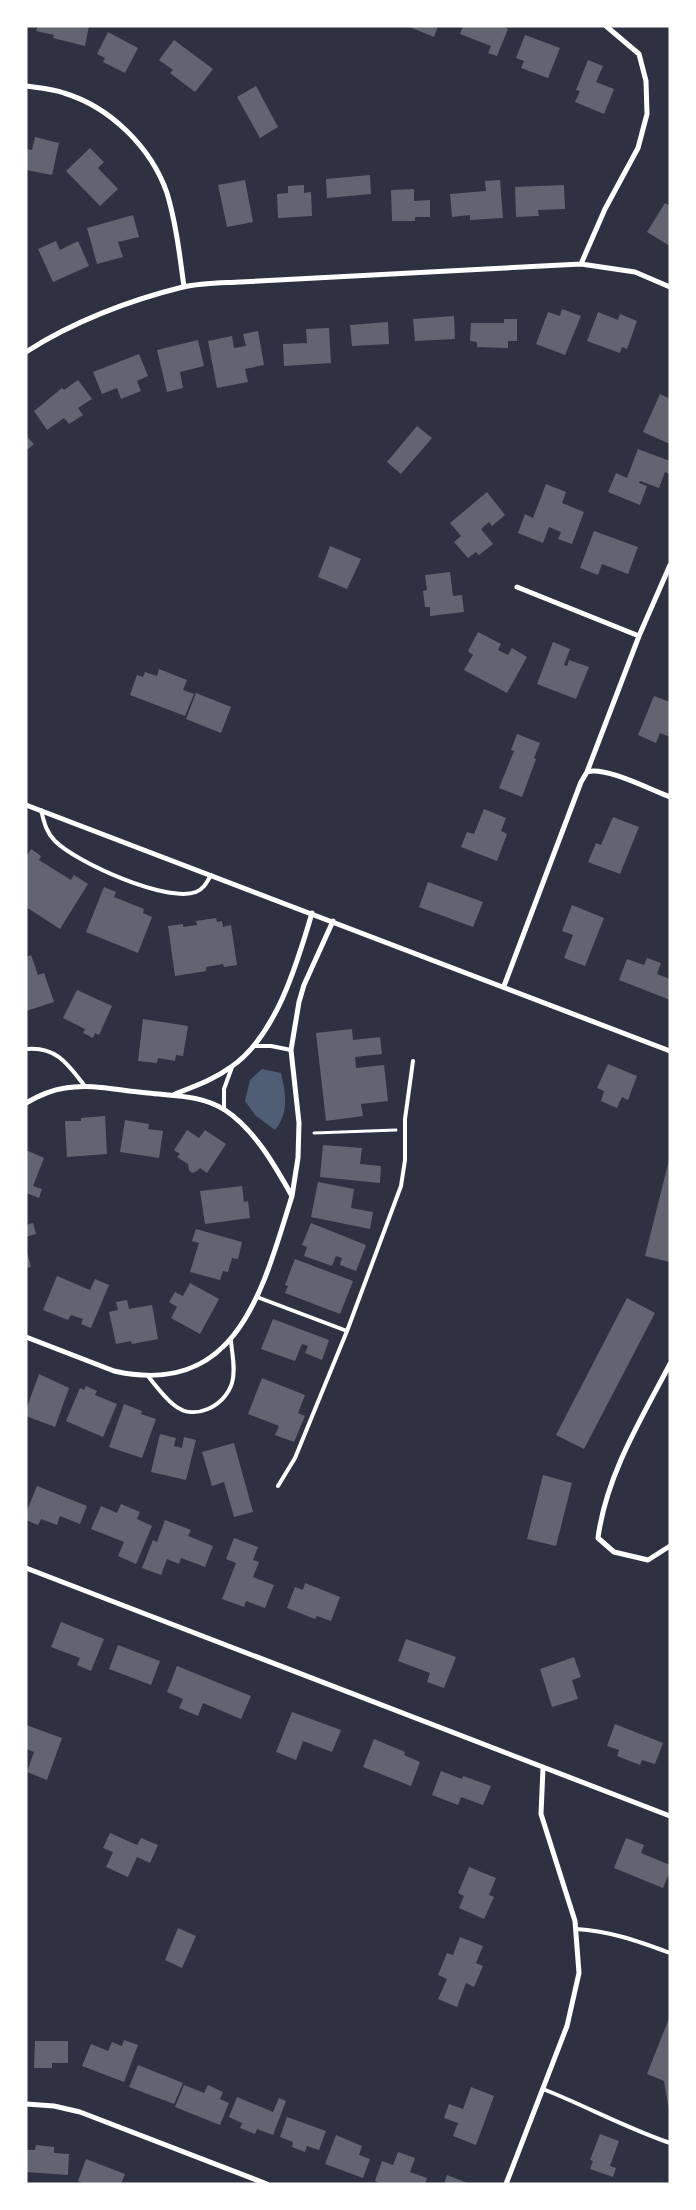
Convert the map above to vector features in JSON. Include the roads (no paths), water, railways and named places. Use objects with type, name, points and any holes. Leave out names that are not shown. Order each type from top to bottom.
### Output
[{"type":"street","points":[[581,264],[605,209],[638,148],[647,114],[646,80],[639,54],[606,26]]},
{"type":"street","points":[[26,86],[64,93],[92,106],[122,127],[142,146],[167,194],[184,287]]},
{"type":"street","points":[[26,352],[64,330],[92,317],[184,287],[240,282],[581,264],[635,272],[670,286]]},
{"type":"street","points":[[504,986],[546,872],[581,782],[587,772],[638,636],[670,565]]},
{"type":"street","points":[[517,587],[638,636]]},
{"type":"street","points":[[587,772],[593,770],[610,774],[670,797]]},
{"type":"street","points":[[26,805],[670,1051]]},
{"type":"street","points":[[173,1094],[207,1082],[232,1067],[254,1046],[270,1024],[302,949],[312,913]]},
{"type":"street","points":[[26,1337],[114,1371],[148,1376],[171,1374],[192,1367],[212,1357],[230,1341],[244,1323],[280,1238],[292,1196],[298,1158],[299,1123],[291,1050],[304,985],[333,921]]},
{"type":"street","points":[[26,1103],[40,1095],[63,1088],[84,1086],[173,1094],[199,1099],[224,1110],[244,1127],[264,1151],[292,1196]]},
{"type":"street","points":[[670,1364],[623,1456],[601,1516],[598,1538],[614,1552],[648,1560],[670,1546]]},
{"type":"street","points":[[26,1568],[670,1816]]},
{"type":"street","points":[[506,2184],[567,2026],[579,1973],[576,1929],[542,1814],[543,1768]]},
{"type":"street","points":[[26,2104],[54,2106],[80,2112],[267,2184]]},
{"type":"lane","points":[[41,810],[47,830],[56,842],[103,869],[148,888],[176,895],[196,892],[204,887],[211,875]]},
{"type":"lane","points":[[254,1046],[271,1046],[291,1050]]},
{"type":"lane","points":[[26,1049],[45,1049],[65,1060],[84,1086]]},
{"type":"lane","points":[[278,1486],[294,1458],[347,1331],[401,1186],[404,1160],[404,1130],[413,1061]]},
{"type":"lane","points":[[224,1110],[224,1090],[232,1067]]},
{"type":"lane","points":[[257,1296],[347,1331]]},
{"type":"lane","points":[[148,1376],[174,1406],[190,1413],[208,1410],[225,1398],[232,1383],[234,1363],[230,1341]]},
{"type":"lane","points":[[576,1929],[599,1930],[625,1936],[670,1953]]},
{"type":"lane","points":[[543,2089],[583,2105],[632,2129],[670,2143]]},
{"type":"water","points":[[262,1069],[281,1073],[283,1081],[285,1103],[283,1117],[275,1130],[255,1115],[245,1101],[250,1080]]}]
